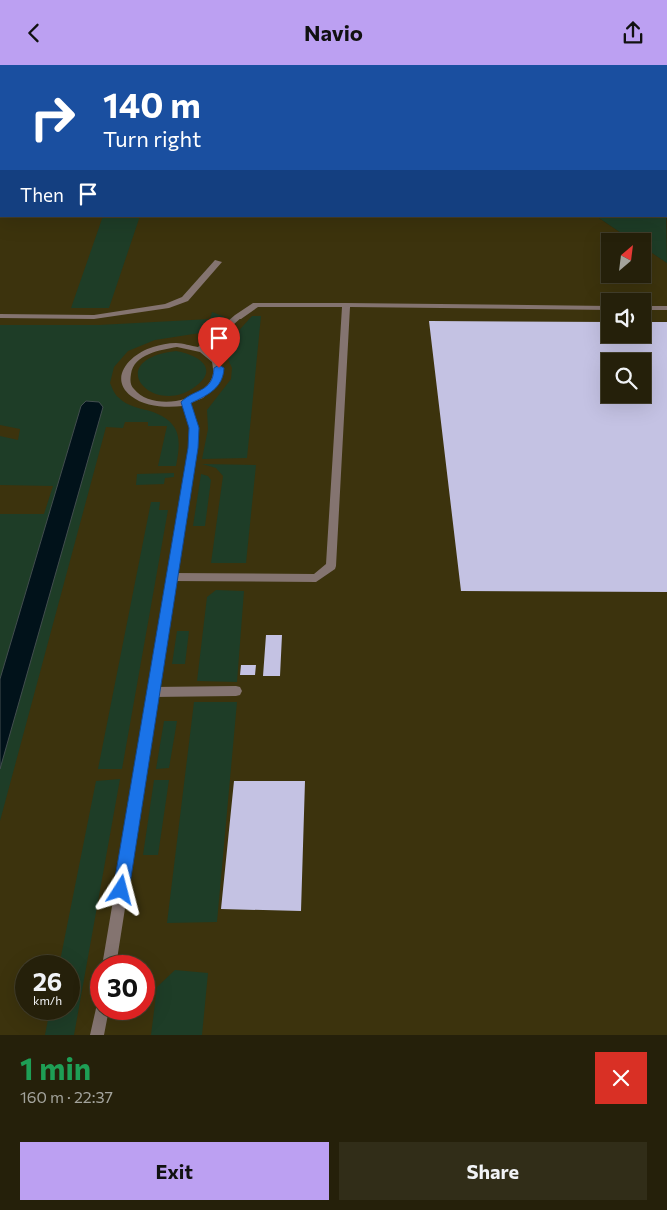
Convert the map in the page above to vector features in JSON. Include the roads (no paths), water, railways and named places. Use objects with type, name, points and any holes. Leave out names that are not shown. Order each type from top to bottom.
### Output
[{"type":"street","points":[[0,316],[94,317],[166,306],[186,299],[218,262]]},
{"type":"street","points":[[201,349],[238,317],[256,305],[601,308]]},
{"type":"street","points":[[172,577],[316,578],[331,566],[346,305]]},
{"type":"street","points":[[651,308],[667,309]]},
{"type":"street","points":[[177,345],[201,349],[216,360],[219,376],[208,391],[186,402],[158,404],[140,398],[128,388],[125,380],[126,371],[136,359],[151,350],[177,345]]},
{"type":"street","points":[[110,955],[193,448],[194,428],[186,402]]},
{"type":"street","points":[[153,692],[236,691]]},
{"type":"street","points":[[97,1035],[100,1020]]}]
